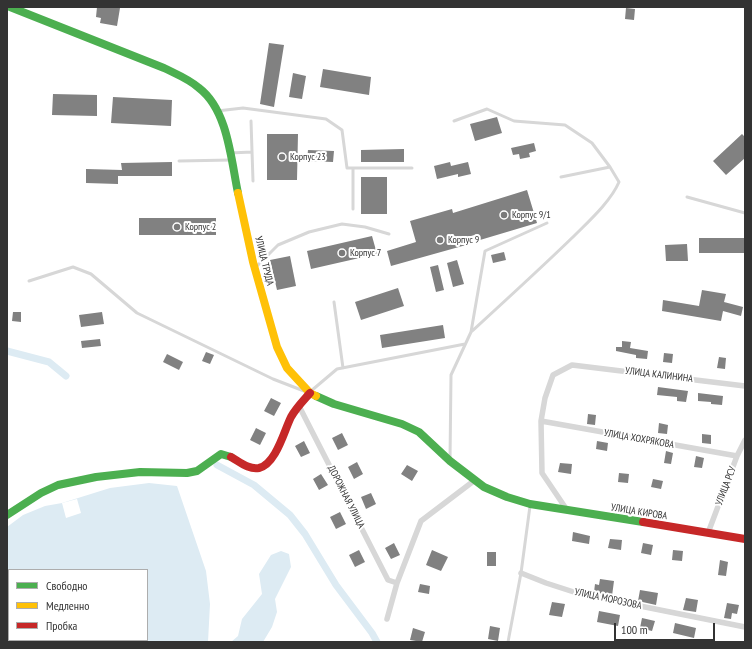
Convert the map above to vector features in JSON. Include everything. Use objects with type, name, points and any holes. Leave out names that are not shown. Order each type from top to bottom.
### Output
[{"type":"street","name":"УЛИЦА ТРУДА","points":[[13,8],[164,68],[183,77],[200,88],[213,102],[224,126],[255,268],[277,347],[288,368],[310,393],[334,404],[402,424],[419,432],[450,461],[484,487],[507,497],[530,504]]},
{"type":"street","name":"УЛИЦА КАЛИНИНА","points":[[541,421],[553,376],[572,365],[745,386]]},
{"type":"street","points":[[7,515],[41,493],[58,485],[96,477],[140,472],[187,473],[197,471],[221,454],[227,455],[253,468],[261,468],[266,465],[275,454],[291,417],[310,393]]},
{"type":"street","name":"ДОРОЖНАЯ УЛИЦА","points":[[299,406],[388,580],[398,583]]},
{"type":"street","points":[[541,421],[542,473],[567,510]]},
{"type":"street","name":"УЛИЦА ХОХРЯКОВА","points":[[541,421],[737,456]]},
{"type":"street","name":"УЛИЦА РСУ","points":[[708,533],[737,456],[745,440]]},
{"type":"street","points":[[388,619],[398,583],[421,521],[475,480]]},
{"type":"street","name":"УЛИЦА КИРОВА","points":[[530,504],[745,539]]},
{"type":"street","name":"УЛИЦА МОРОЗОВА","points":[[521,573],[580,594],[745,627]]},
{"type":"lane","points":[[217,112],[243,108],[326,119],[342,130],[347,168],[412,168]]},
{"type":"lane","points":[[454,121],[487,109],[514,121],[565,125],[592,143],[610,167],[618,182],[615,190],[589,221],[534,275],[471,332]]},
{"type":"lane","points":[[251,121],[252,181]]},
{"type":"lane","points":[[179,161],[230,156],[252,152]]},
{"type":"lane","points":[[561,177],[610,167]]},
{"type":"lane","points":[[352,168],[353,209]]},
{"type":"lane","points":[[687,197],[745,213]]},
{"type":"lane","points":[[450,461],[451,375],[471,332],[486,251],[547,223]]},
{"type":"lane","points":[[255,268],[278,244],[309,232],[342,224],[365,227],[389,234]]},
{"type":"lane","points":[[29,281],[73,267],[90,274],[137,313],[274,379],[310,393],[337,369],[465,344]]},
{"type":"lane","points":[[334,302],[343,368]]},
{"type":"lane","points":[[508,642],[521,573],[530,504]]},
{"type":"shaded area","points":[[149,483],[177,486],[206,571],[210,604],[208,642],[7,642],[7,527],[23,515],[45,506],[62,503],[110,488]]},
{"type":"shaded area","points":[[281,551],[289,554],[291,567],[275,599],[277,612],[272,627],[263,642],[231,642],[238,636],[242,619],[262,594],[259,574],[271,555]]},
{"type":"pier","points":[[77,499],[81,513],[66,518],[62,503]]},
{"type":"building","points":[[97,7],[120,8],[117,26],[100,23],[101,18],[96,17]]},
{"type":"building","points":[[626,8],[635,9],[634,20],[625,19]]},
{"type":"building","points":[[269,43],[284,45],[274,107],[260,104]]},
{"type":"building","points":[[323,69],[371,77],[369,95],[320,87]]},
{"type":"building","points":[[293,73],[306,76],[302,99],[289,97]]},
{"type":"building","points":[[53,94],[97,95],[97,116],[52,115]]},
{"type":"building","points":[[113,97],[172,100],[171,126],[111,123]]},
{"type":"building","points":[[497,117],[502,133],[475,141],[470,124]]},
{"type":"building","name":"Корпус 23","points":[[267,134],[298,134],[297,180],[267,180]]},
{"type":"building","points":[[742,134],[745,137],[745,158],[726,175],[713,161]]},
{"type":"building","points":[[534,143],[536,151],[529,153],[530,157],[520,159],[519,154],[513,155],[511,148]]},
{"type":"building","points":[[404,149],[404,162],[361,162],[361,150]]},
{"type":"building","points":[[308,150],[334,151],[333,162],[307,161]]},
{"type":"building","points":[[172,162],[172,176],[118,176],[118,184],[86,183],[86,169],[122,170],[121,163]]},
{"type":"building","points":[[450,162],[451,166],[468,162],[471,174],[458,177],[458,174],[437,179],[434,166]]},
{"type":"building","points":[[361,177],[387,177],[387,214],[361,214]]},
{"type":"building","points":[[527,190],[537,223],[480,240],[478,234],[464,238],[466,245],[391,266],[387,251],[416,242],[410,221],[452,209],[453,213]]},
{"type":"building","name":"Корпус 2","points":[[139,218],[216,218],[216,235],[139,235]]},
{"type":"building","name":"Корпус 7","points":[[372,236],[377,254],[311,269],[307,251]]},
{"type":"building","points":[[699,238],[745,238],[745,253],[699,253]]},
{"type":"building","points":[[687,244],[688,261],[666,261],[665,245]]},
{"type":"building","points":[[504,252],[506,260],[493,263],[491,255]]},
{"type":"building","points":[[290,256],[296,286],[277,290],[270,260]]},
{"type":"building","points":[[457,260],[464,284],[453,287],[447,263]]},
{"type":"building","points":[[438,265],[444,290],[436,292],[430,267]]},
{"type":"building","points":[[398,288],[404,306],[361,320],[355,302]]},
{"type":"building","points":[[702,290],[726,294],[724,302],[743,307],[741,316],[723,311],[721,321],[662,311],[663,300],[699,306]]},
{"type":"building","points":[[13,312],[21,312],[21,322],[12,321]]},
{"type":"building","points":[[102,312],[104,324],[81,327],[79,315]]},
{"type":"building","points":[[443,325],[445,338],[382,348],[380,335]]},
{"type":"building","points":[[100,339],[101,346],[82,348],[81,341]]},
{"type":"building","points":[[622,341],[631,342],[630,348],[648,351],[647,359],[636,358],[636,355],[616,351],[616,347],[622,347]]},
{"type":"building","points":[[206,352],[214,355],[210,364],[202,361]]},
{"type":"building","points":[[664,353],[673,354],[672,363],[663,362]]},
{"type":"building","points":[[167,354],[183,362],[179,370],[163,362]]},
{"type":"building","points":[[719,357],[726,358],[725,369],[717,368]]},
{"type":"building","points":[[658,387],[688,391],[686,402],[677,401],[677,397],[657,395]]},
{"type":"building","points":[[698,393],[723,396],[722,405],[698,401]]},
{"type":"building","points":[[271,398],[281,403],[274,416],[264,411]]},
{"type":"building","points":[[588,414],[596,415],[595,425],[587,424]]},
{"type":"building","points":[[659,423],[668,425],[667,434],[658,433]]},
{"type":"building","points":[[256,428],[266,433],[260,445],[250,440]]},
{"type":"building","points":[[342,433],[348,445],[338,450],[332,438]]},
{"type":"building","points":[[702,434],[711,435],[711,444],[702,443]]},
{"type":"building","points":[[304,441],[310,453],[301,457],[295,446]]},
{"type":"building","points":[[597,441],[608,443],[607,451],[596,449]]},
{"type":"building","points":[[666,451],[673,453],[671,464],[664,463]]},
{"type":"building","points":[[696,456],[704,458],[702,468],[694,467]]},
{"type":"building","points":[[357,462],[363,474],[354,479],[348,467]]},
{"type":"building","points":[[560,463],[572,464],[571,474],[558,472]]},
{"type":"building","points":[[407,465],[418,471],[412,481],[401,474]]},
{"type":"building","points":[[619,473],[629,474],[628,483],[618,482]]},
{"type":"building","points":[[321,474],[328,485],[319,490],[313,479]]},
{"type":"building","points":[[653,479],[663,481],[661,489],[651,487]]},
{"type":"building","points":[[371,493],[376,504],[366,509],[361,497]]},
{"type":"building","points":[[340,512],[346,524],[336,529],[330,517]]},
{"type":"building","points":[[573,532],[590,536],[589,544],[572,541]]},
{"type":"building","points":[[610,539],[622,540],[621,550],[608,548]]},
{"type":"building","points":[[394,543],[400,555],[391,559],[385,548]]},
{"type":"building","points":[[643,543],[653,545],[651,555],[641,553]]},
{"type":"building","points":[[359,550],[365,562],[355,567],[349,555]]},
{"type":"building","points":[[432,550],[448,557],[441,571],[426,565]]},
{"type":"building","points":[[673,550],[683,551],[682,561],[672,560]]},
{"type":"building","points":[[487,552],[496,552],[496,566],[487,566]]},
{"type":"building","points":[[720,560],[728,562],[726,576],[718,575]]},
{"type":"building","points":[[600,579],[614,581],[612,596],[594,592],[595,584],[599,585]]},
{"type":"building","points":[[420,584],[430,586],[429,594],[418,592]]},
{"type":"building","points":[[640,590],[658,593],[656,605],[638,601]]},
{"type":"building","points":[[686,598],[698,600],[696,612],[683,610]]},
{"type":"building","points":[[552,602],[565,604],[562,617],[549,615]]},
{"type":"building","points":[[727,603],[739,605],[737,614],[732,613],[731,619],[724,618]]},
{"type":"building","points":[[599,611],[620,615],[618,626],[597,622]]},
{"type":"building","points":[[642,618],[655,621],[652,631],[640,628]]},
{"type":"building","points":[[675,623],[696,628],[694,638],[673,633]]},
{"type":"building","points":[[490,626],[500,628],[498,641],[488,639]]},
{"type":"building","points":[[413,628],[425,632],[422,642],[410,640]]},
{"type":"waterway","points":[[7,351],[49,362],[66,376]]},
{"type":"waterway","points":[[217,465],[254,485],[290,515],[305,534],[336,585],[377,642]]},
{"type":"traffic: fast","points":[[10,7],[164,68],[199,88],[209,97],[222,122],[227,136],[238,193]]},
{"type":"traffic: fast","points":[[316,396],[334,404],[402,424],[419,432],[450,461],[484,487],[507,497],[530,504],[643,522]]},
{"type":"traffic: fast","points":[[7,515],[41,493],[58,485],[96,477],[140,472],[187,473],[197,471],[221,454],[231,457]]},
{"type":"traffic: slow","points":[[238,193],[253,262],[277,347],[287,368],[310,393],[316,396]]},
{"type":"traffic: jam","points":[[231,457],[252,468],[259,468],[265,465],[275,454],[293,414],[310,393]]},
{"type":"traffic: jam","points":[[643,522],[745,539]]},
{"type":"place","name":"Корпус 23","points":[[282,157]]},
{"type":"place","name":"Корпус 9/1","points":[[504,215]]},
{"type":"place","name":"Корпус 2","points":[[177,227]]},
{"type":"place","name":"Корпус 9","points":[[440,240]]},
{"type":"place","name":"Корпус 7","points":[[342,253]]}]
